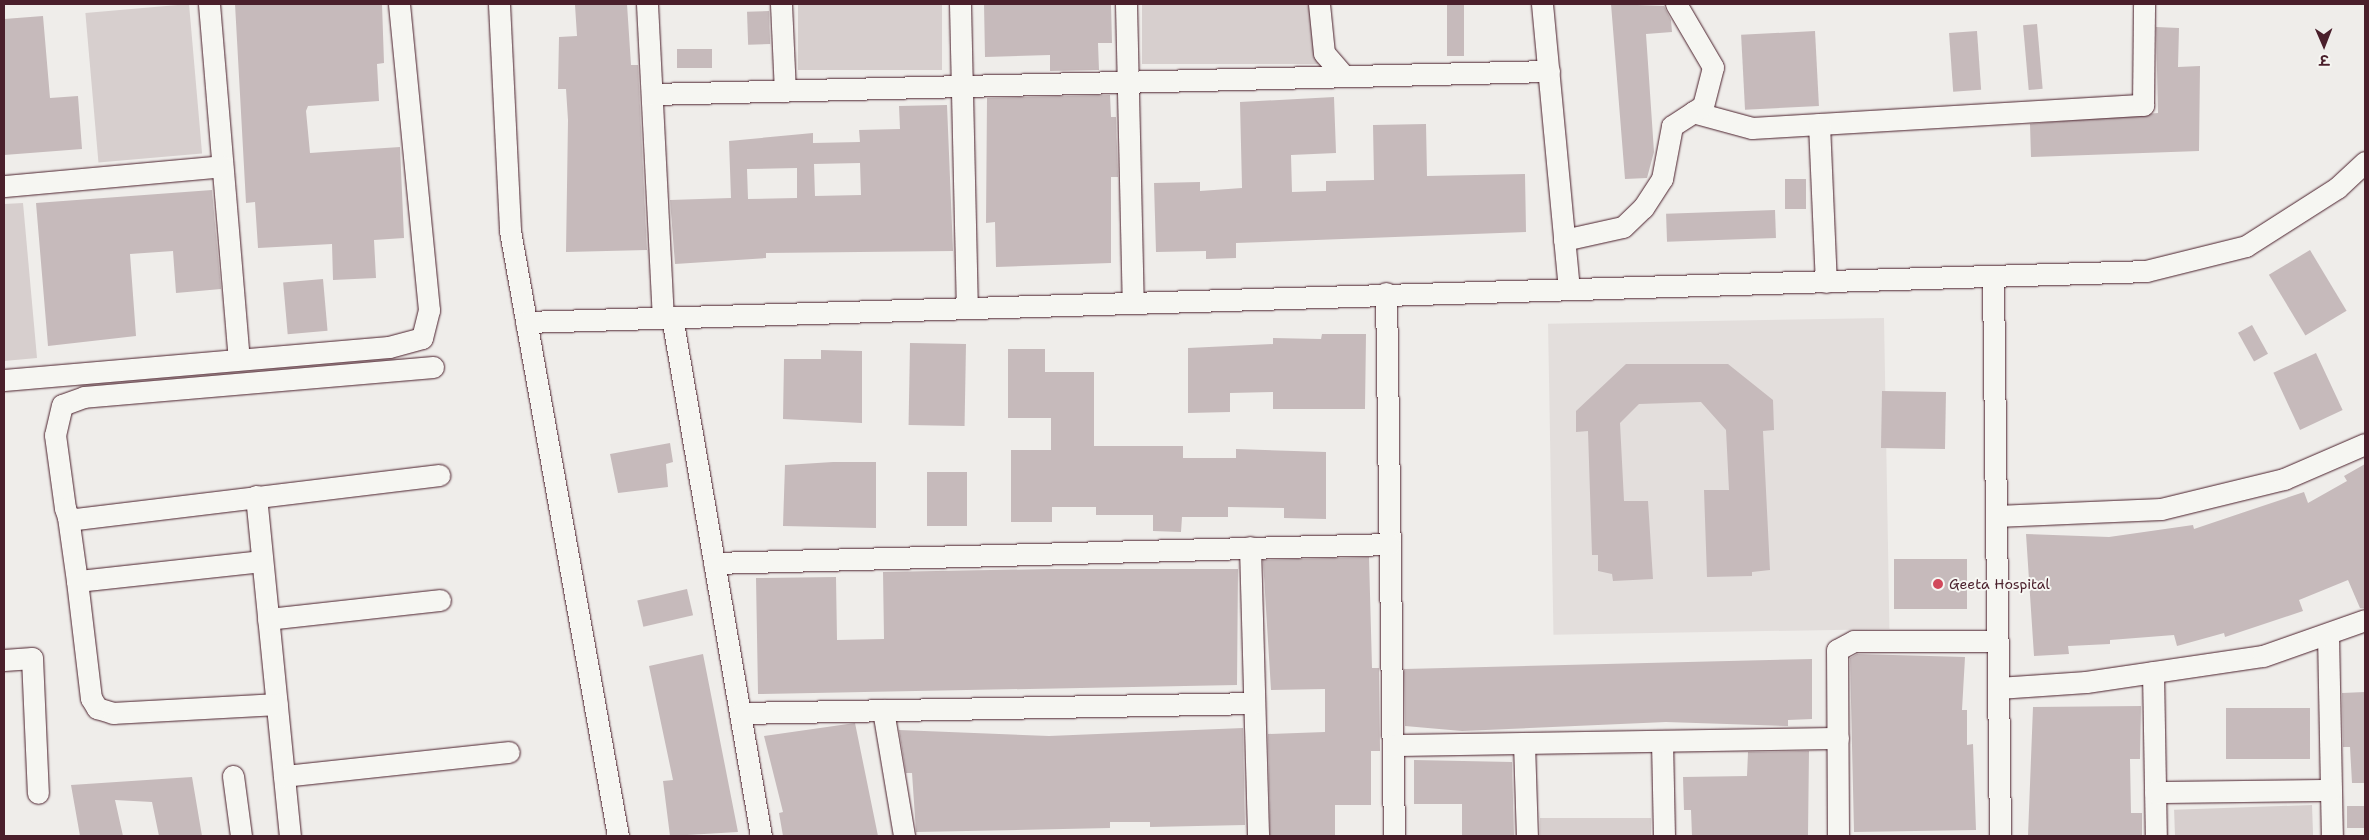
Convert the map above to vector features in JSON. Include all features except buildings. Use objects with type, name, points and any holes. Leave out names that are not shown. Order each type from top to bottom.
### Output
[{"type":"street","points":[[209,4],[238,358]]},
{"type":"street","points":[[4,380],[238,358],[389,347],[422,338],[429,310],[399,4]]},
{"type":"street","points":[[499,4],[510,231],[618,836]]},
{"type":"street","points":[[647,4],[668,318],[714,563],[761,836]]},
{"type":"street","points":[[781,4],[785,91]]},
{"type":"street","points":[[960,4],[966,307]]},
{"type":"street","points":[[1126,4],[1133,302]]},
{"type":"street","points":[[1319,4],[1324,53],[1344,76]]},
{"type":"street","points":[[1542,4],[1569,287]]},
{"type":"street","points":[[1564,240],[1622,227],[1643,208],[1662,179],[1672,126],[1703,106],[1713,67],[1676,4]]},
{"type":"street","points":[[1694,112],[1752,128],[2143,105],[2144,4]]},
{"type":"street","points":[[652,94],[1549,70]]},
{"type":"street","points":[[1819,124],[1826,282]]},
{"type":"street","points":[[526,322],[1569,287],[1992,279],[2146,271],[2246,246],[2337,188],[2365,162]]},
{"type":"street","points":[[4,186],[222,166]]},
{"type":"street","points":[[1992,279],[2000,836]]},
{"type":"street","points":[[1386,293],[1394,836]]},
{"type":"street","points":[[277,704],[113,713],[97,708],[91,698],[77,582],[55,435],[55,418],[62,405],[84,398],[433,367]]},
{"type":"street","points":[[1996,516],[2161,509],[2284,479],[2365,444]]},
{"type":"street","points":[[68,517],[439,475]]},
{"type":"street","points":[[256,496],[290,836]]},
{"type":"street","points":[[714,563],[1390,544]]},
{"type":"street","points":[[1250,548],[1258,836]]},
{"type":"street","points":[[77,582],[262,561]]},
{"type":"street","points":[[268,619],[440,600]]},
{"type":"street","points":[[1998,688],[2153,672],[2263,656],[2365,620]]},
{"type":"street","points":[[2328,634],[2332,836]]},
{"type":"street","points":[[1838,836],[1837,650],[1854,641],[1997,641]]},
{"type":"street","points":[[4,660],[32,658],[38,793]]},
{"type":"street","points":[[2153,672],[2156,836]]},
{"type":"street","points":[[740,713],[1254,703]]},
{"type":"street","points":[[882,710],[904,836]]},
{"type":"street","points":[[1393,745],[1838,738]]},
{"type":"street","points":[[1662,741],[1664,836]]},
{"type":"street","points":[[1524,743],[1527,836]]},
{"type":"street","points":[[284,776],[509,752]]},
{"type":"street","points":[[233,776],[241,836]]},
{"type":"street","points":[[2155,792],[2331,790]]},
{"type":"shaded area","points":[[189,4],[202,153],[98,162],[85,13]]},
{"type":"shaded area","points":[[798,4],[942,4],[942,70],[798,70]]},
{"type":"shaded area","points":[[1142,4],[1318,4],[1318,64],[1142,64]]},
{"type":"shaded area","points":[[23,203],[37,358],[4,361],[4,204]]},
{"type":"shaded area","points":[[1884,318],[1889,629],[1553,635],[1548,324]]},
{"type":"shaded area","points":[[2312,805],[2313,836],[2175,836],[2174,810]]},
{"type":"shaded area","points":[[1540,818],[1651,818],[1651,836],[1540,836]]},
{"type":"place","name":"Geeta Hospital","points":[[1938,584]]}]
